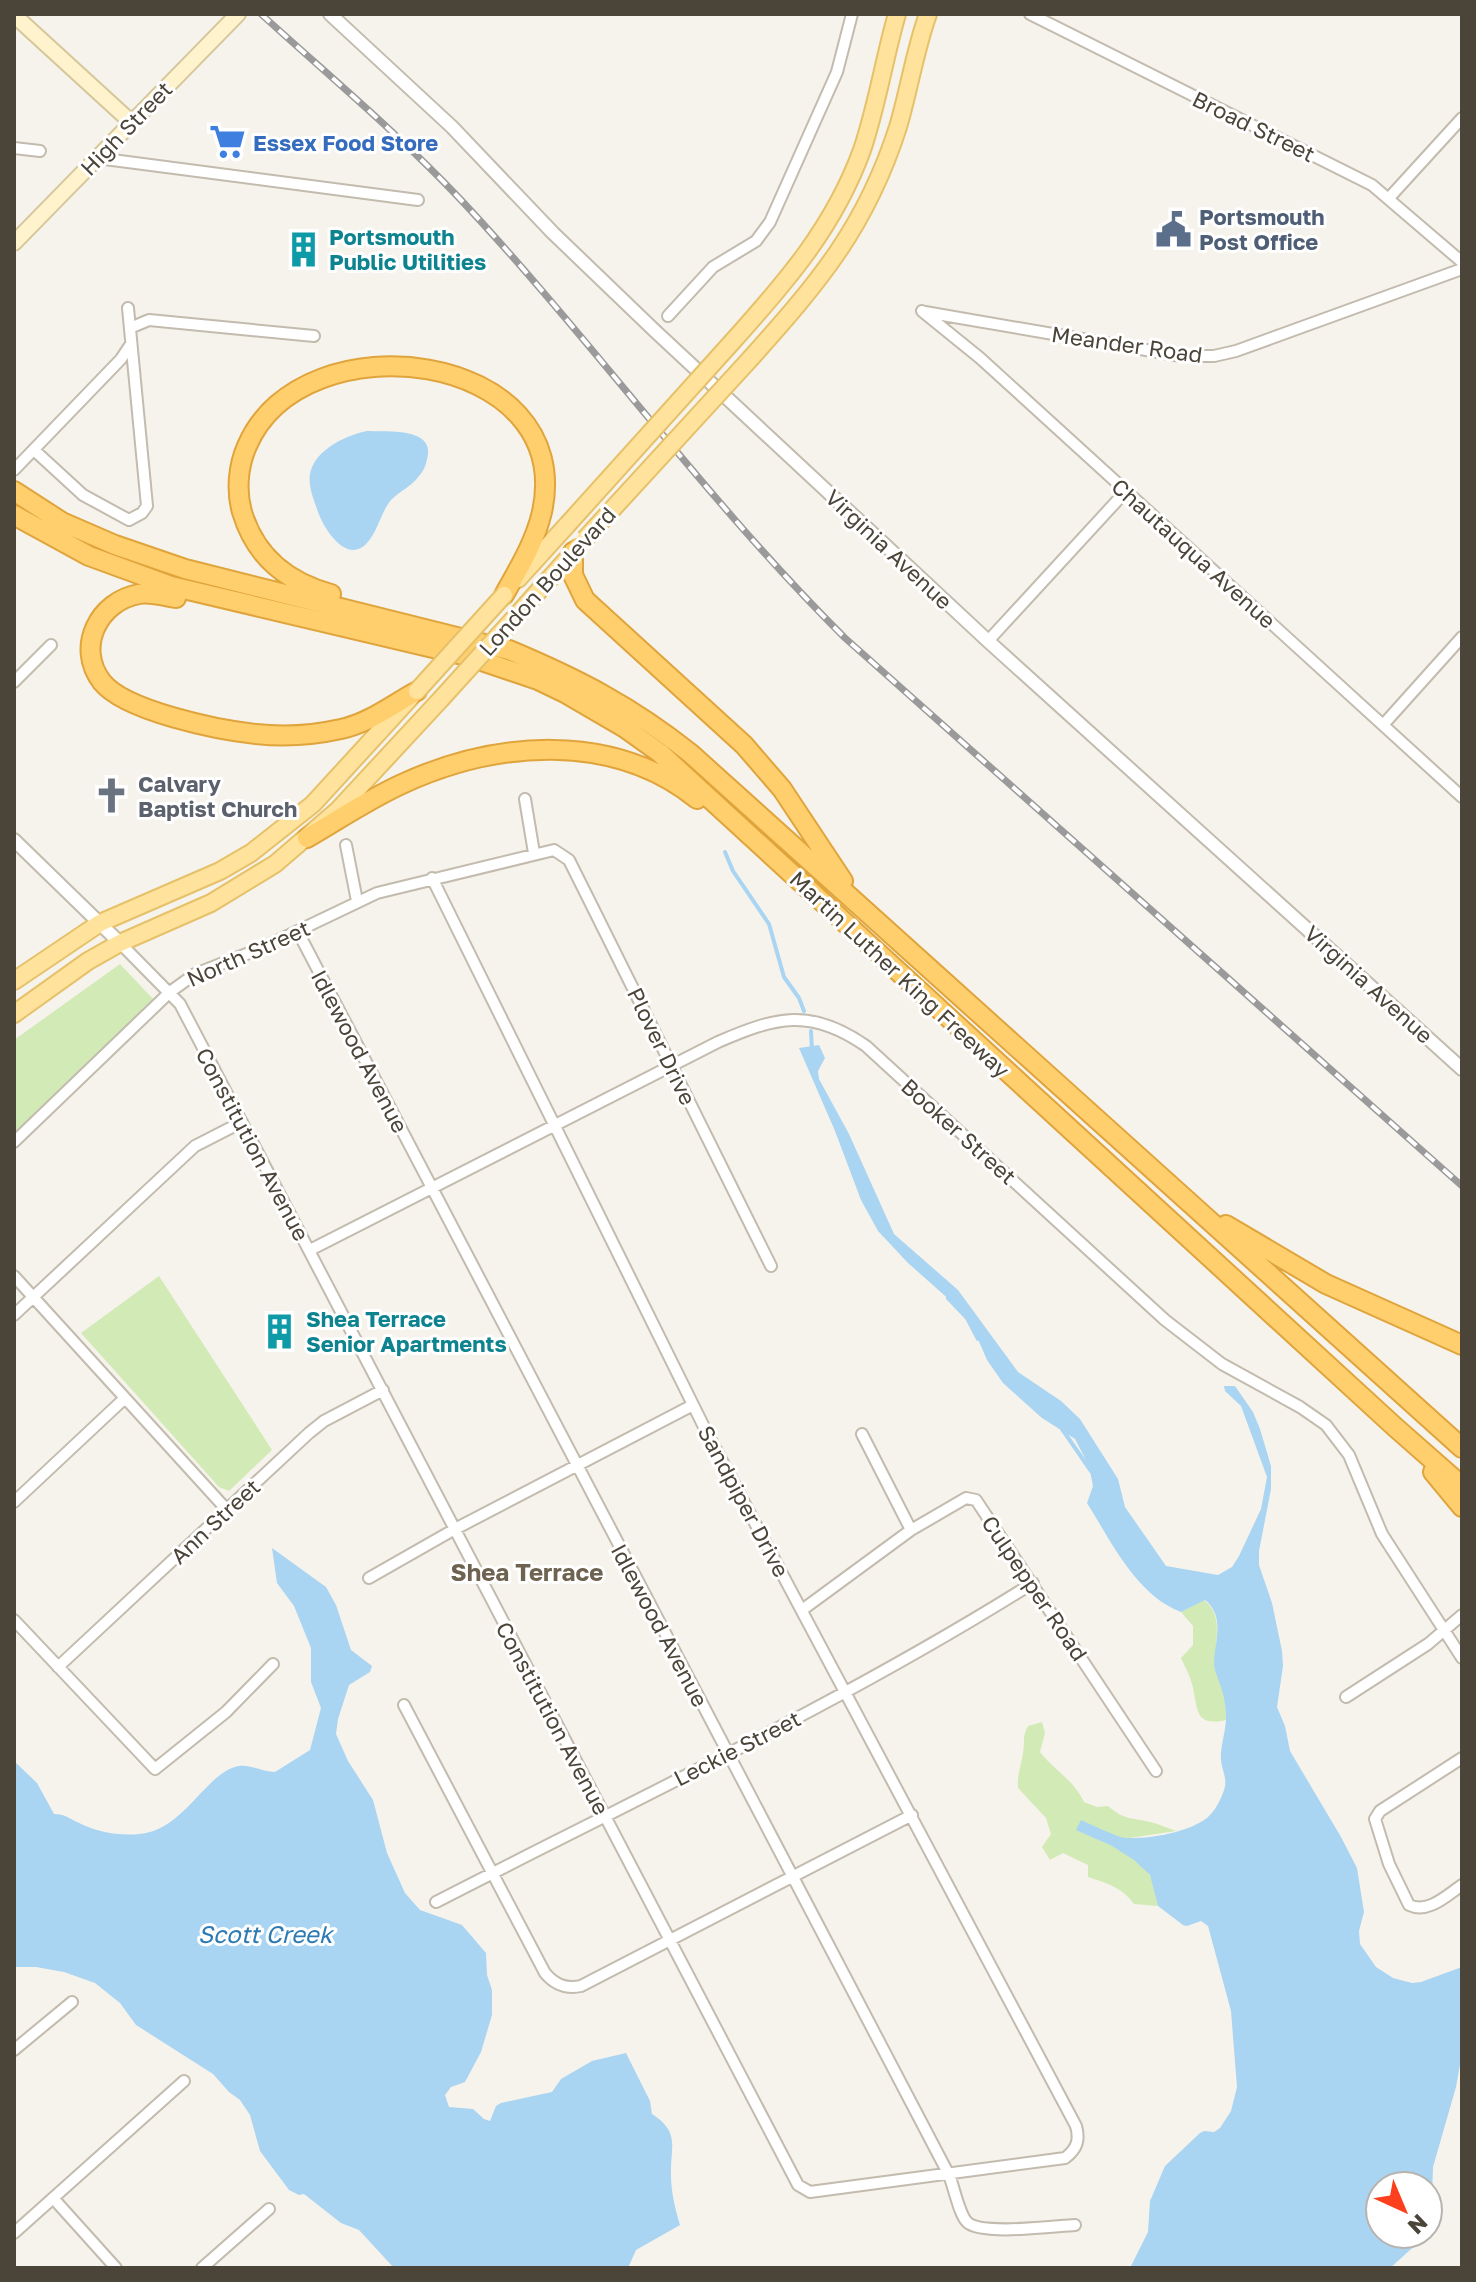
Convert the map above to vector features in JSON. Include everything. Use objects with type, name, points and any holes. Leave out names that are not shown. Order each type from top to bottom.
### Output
[{"type":"highway","points":[[408,623],[289,577],[261,553],[252,537],[239,503],[239,477],[245,451],[256,428],[273,407],[301,387],[350,371],[391,366],[413,368],[474,381],[510,407],[535,444],[541,461],[544,500],[538,529],[504,595]]},
{"type":"highway","points":[[17,492],[62,522],[115,545],[185,569],[408,623]]},
{"type":"highway","points":[[14,515],[66,545],[124,571],[192,593],[256,608]]},
{"type":"highway","points":[[579,546],[573,575],[585,600],[744,745],[766,769],[845,884],[884,928]]},
{"type":"highway","points":[[256,608],[194,602],[153,594],[127,598],[103,613],[95,625],[90,648],[95,672],[116,695],[134,703],[180,719],[256,734],[286,735],[363,723],[417,691]]},
{"type":"highway","name":"Martin Luther King Freeway","points":[[256,608],[467,656],[538,680],[625,728],[660,753],[1462,1486]]},
{"type":"highway","name":"Martin Luther King Freeway","points":[[408,623],[509,650],[566,675],[623,704],[690,753],[1462,1448]]},
{"type":"highway","points":[[307,838],[372,799],[430,772],[491,755],[555,748],[632,763],[661,775],[788,870]]},
{"type":"highway","points":[[1173,1190],[1254,1243],[1326,1284],[1462,1345]]},
{"type":"highway","points":[[1395,1427],[1462,1507]]},
{"type":"main road","name":"High Street","points":[[14,243],[238,14]]},
{"type":"main road","name":"London Boulevard","points":[[14,981],[100,923],[220,871],[251,853],[290,825],[330,787],[806,257],[841,198],[862,148],[897,14]]},
{"type":"main road","name":"London Boulevard","points":[[14,1014],[64,976],[120,943],[211,903],[275,864],[367,780],[821,278],[868,203],[897,129],[928,14]]},
{"type":"main road","points":[[15,19],[132,123]]},
{"type":"street","name":"Virginia Avenue","points":[[330,14],[452,127],[553,233],[643,320],[988,641],[1462,1069]]},
{"type":"street","points":[[668,316],[713,267],[756,241],[770,222],[837,72],[852,14]]},
{"type":"street","name":"Broad Street","points":[[1030,14],[1360,179],[1389,198],[1462,262]]},
{"type":"street","points":[[1389,198],[1462,118]]},
{"type":"street","points":[[14,148],[40,151]]},
{"type":"street","points":[[97,158],[418,200]]},
{"type":"street","name":"Meander Road","points":[[922,312],[1181,356],[1214,356],[1236,351],[1462,269]]},
{"type":"street","points":[[34,450],[83,495],[129,520],[142,513],[147,506],[128,308]]},
{"type":"street","name":"Chautauqua Avenue","points":[[922,312],[980,358],[1462,797]]},
{"type":"street","points":[[130,328],[149,320],[314,336]]},
{"type":"street","points":[[14,470],[121,359],[131,344]]},
{"type":"street","points":[[988,641],[1126,491]]},
{"type":"street","points":[[1383,725],[1462,637]]},
{"type":"street","points":[[14,682],[51,645]]},
{"type":"street","points":[[525,799],[534,853]]},
{"type":"street","name":"Constitution Avenue","points":[[14,840],[180,1004],[798,2185],[810,2192],[1065,2158],[1078,2142],[1071,2116]]},
{"type":"street","points":[[346,845],[357,901]]},
{"type":"street","name":"Plover Drive","points":[[534,853],[554,850],[569,860],[771,1266]]},
{"type":"street","name":"North Street","points":[[14,1142],[170,992],[195,974],[298,932],[377,893],[534,853]]},
{"type":"street","name":"Sandpiper Drive","points":[[432,878],[693,1405],[1071,2116]]},
{"type":"street","name":"Idlewood Avenue","points":[[298,932],[949,2175],[963,2216],[974,2227],[982,2229],[1075,2225]]},
{"type":"street","name":"Booker Street","points":[[310,1250],[718,1042],[774,1021],[814,1021],[835,1027],[866,1046],[1165,1320],[1222,1364],[1326,1425],[1349,1455],[1382,1534],[1462,1658]]},
{"type":"street","points":[[14,1315],[195,1146],[242,1122]]},
{"type":"street","points":[[14,1276],[227,1510]]},
{"type":"street","name":"Ann Street","points":[[58,1667],[324,1421],[383,1390]]},
{"type":"street","points":[[14,1502],[125,1398]]},
{"type":"street","points":[[369,1578],[455,1529],[693,1405]]},
{"type":"street","points":[[862,1434],[911,1530]]},
{"type":"street","name":"Culpepper Road","points":[[802,1610],[911,1530],[972,1497],[1033,1583],[1156,1771]]},
{"type":"street","name":"Leckie Street","points":[[436,1902],[846,1692],[944,1639],[1033,1583]]},
{"type":"street","points":[[1346,1697],[1445,1632],[1462,1615]]},
{"type":"street","points":[[14,1620],[155,1769],[226,1712],[273,1664]]},
{"type":"street","points":[[404,1705],[551,1980],[563,1987],[581,1986],[912,1815]]},
{"type":"street","points":[[1460,1887],[1430,1906],[1415,1908],[1409,1905],[1389,1864],[1375,1819],[1380,1811],[1462,1758]]},
{"type":"street","points":[[14,2050],[72,2002]]},
{"type":"street","points":[[14,2233],[184,2081]]},
{"type":"street","points":[[53,2198],[116,2268]]},
{"type":"street","points":[[202,2268],[269,2209]]},
{"type":"green space","points":[[120,964],[154,1000],[14,1133],[14,1040]]},
{"type":"green space","points":[[159,1276],[272,1450],[229,1491],[219,1487],[81,1333]]},
{"type":"green space","points":[[1204,1600],[1216,1622],[1215,1667],[1226,1701],[1226,1720],[1215,1722],[1207,1721],[1198,1712],[1190,1678],[1181,1658],[1193,1645],[1193,1626],[1181,1612]]},
{"type":"green space","points":[[1042,1722],[1045,1733],[1040,1752],[1075,1787],[1084,1802],[1097,1807],[1108,1806],[1124,1816],[1176,1831],[1123,1839],[1081,1821],[1077,1830],[1116,1848],[1142,1866],[1151,1877],[1158,1906],[1134,1904],[1119,1890],[1088,1877],[1088,1865],[1063,1853],[1050,1860],[1042,1847],[1051,1834],[1046,1818],[1018,1788],[1026,1730],[1028,1726]]},
{"type":"water","points":[[367,431],[414,435],[427,445],[428,454],[421,474],[391,500],[367,543],[351,550],[336,541],[324,525],[312,494],[310,474],[319,456],[327,449],[347,437]]},
{"type":"water","points":[[819,1045],[825,1058],[818,1071],[819,1079],[849,1134],[894,1234],[958,1290],[1018,1372],[1061,1401],[1080,1419],[1118,1479],[1125,1507],[1166,1566],[1218,1575],[1232,1567],[1239,1556],[1261,1509],[1267,1477],[1241,1406],[1225,1391],[1224,1386],[1235,1386],[1253,1412],[1271,1466],[1271,1489],[1259,1565],[1272,1603],[1282,1651],[1277,1707],[1290,1751],[1357,1868],[1364,1912],[1359,1931],[1360,1944],[1376,1967],[1393,1978],[1412,1983],[1462,1967],[1462,2053],[1433,2170],[1364,2170],[1364,2250],[1410,2250],[1390,2268],[1130,2268],[1148,2232],[1150,2201],[1165,2166],[1200,2133],[1214,2132],[1220,2128],[1231,2111],[1237,2087],[1231,2011],[1208,1926],[1201,1921],[1183,1925],[1158,1906],[1150,1875],[1134,1860],[1076,1830],[1081,1820],[1122,1837],[1156,1836],[1196,1825],[1216,1807],[1225,1786],[1221,1755],[1226,1718],[1214,1663],[1216,1616],[1205,1600],[1181,1612],[1165,1604],[1138,1580],[1115,1550],[1087,1503],[1093,1486],[1089,1466],[1075,1439],[1042,1418],[1003,1383],[961,1310],[908,1263],[878,1231],[861,1200],[799,1048]]},
{"type":"water","name":"Scott Creek","points":[[272,1548],[326,1587],[336,1605],[351,1650],[372,1666],[370,1672],[349,1685],[336,1734],[348,1761],[373,1800],[387,1853],[405,1893],[420,1910],[462,1925],[486,1953],[487,1975],[492,1990],[492,2015],[481,2052],[465,2082],[451,2087],[445,2095],[449,2107],[473,2109],[490,2121],[496,2106],[501,2103],[552,2092],[561,2079],[592,2061],[626,2053],[650,2101],[652,2114],[670,2134],[672,2188],[680,2225],[636,2250],[628,2268],[394,2268],[359,2230],[341,2223],[304,2194],[289,2190],[260,2151],[250,2115],[240,2100],[213,2074],[136,2025],[120,2003],[95,1983],[64,1972],[14,1967],[14,1761],[37,1783],[54,1814],[64,1815],[103,1832],[132,1835],[150,1832],[175,1818],[228,1770],[243,1766],[275,1772],[310,1750],[321,1708],[311,1682],[311,1648],[294,1606],[277,1583]]},
{"type":"waterway","points":[[725,852],[733,871],[769,924],[784,977],[804,1011]]},
{"type":"waterway","points":[[811,1031],[812,1050]]},
{"type":"waterway","points":[[948,1298],[967,1318],[978,1339]]},
{"type":"waterway","points":[[1062,1429],[1091,1471]]},
{"type":"railway","points":[[261,14],[388,128],[461,200],[558,309],[745,531],[845,638],[1462,1186]]},
{"type":"place","name":"Essex Food Store","points":[[227,142]]},
{"type":"place","name":"Portsmouth Post Office","points":[[1173,229]]},
{"type":"place","name":"Portsmouth Public Utilities","points":[[303,249]]},
{"type":"place","name":"Calvary Baptist Church","points":[[112,796]]},
{"type":"place","name":"Shea Terrace Senior Apartments","points":[[280,1331]]},
{"type":"district","name":"Shea Terrace","points":[[527,1571]]}]
